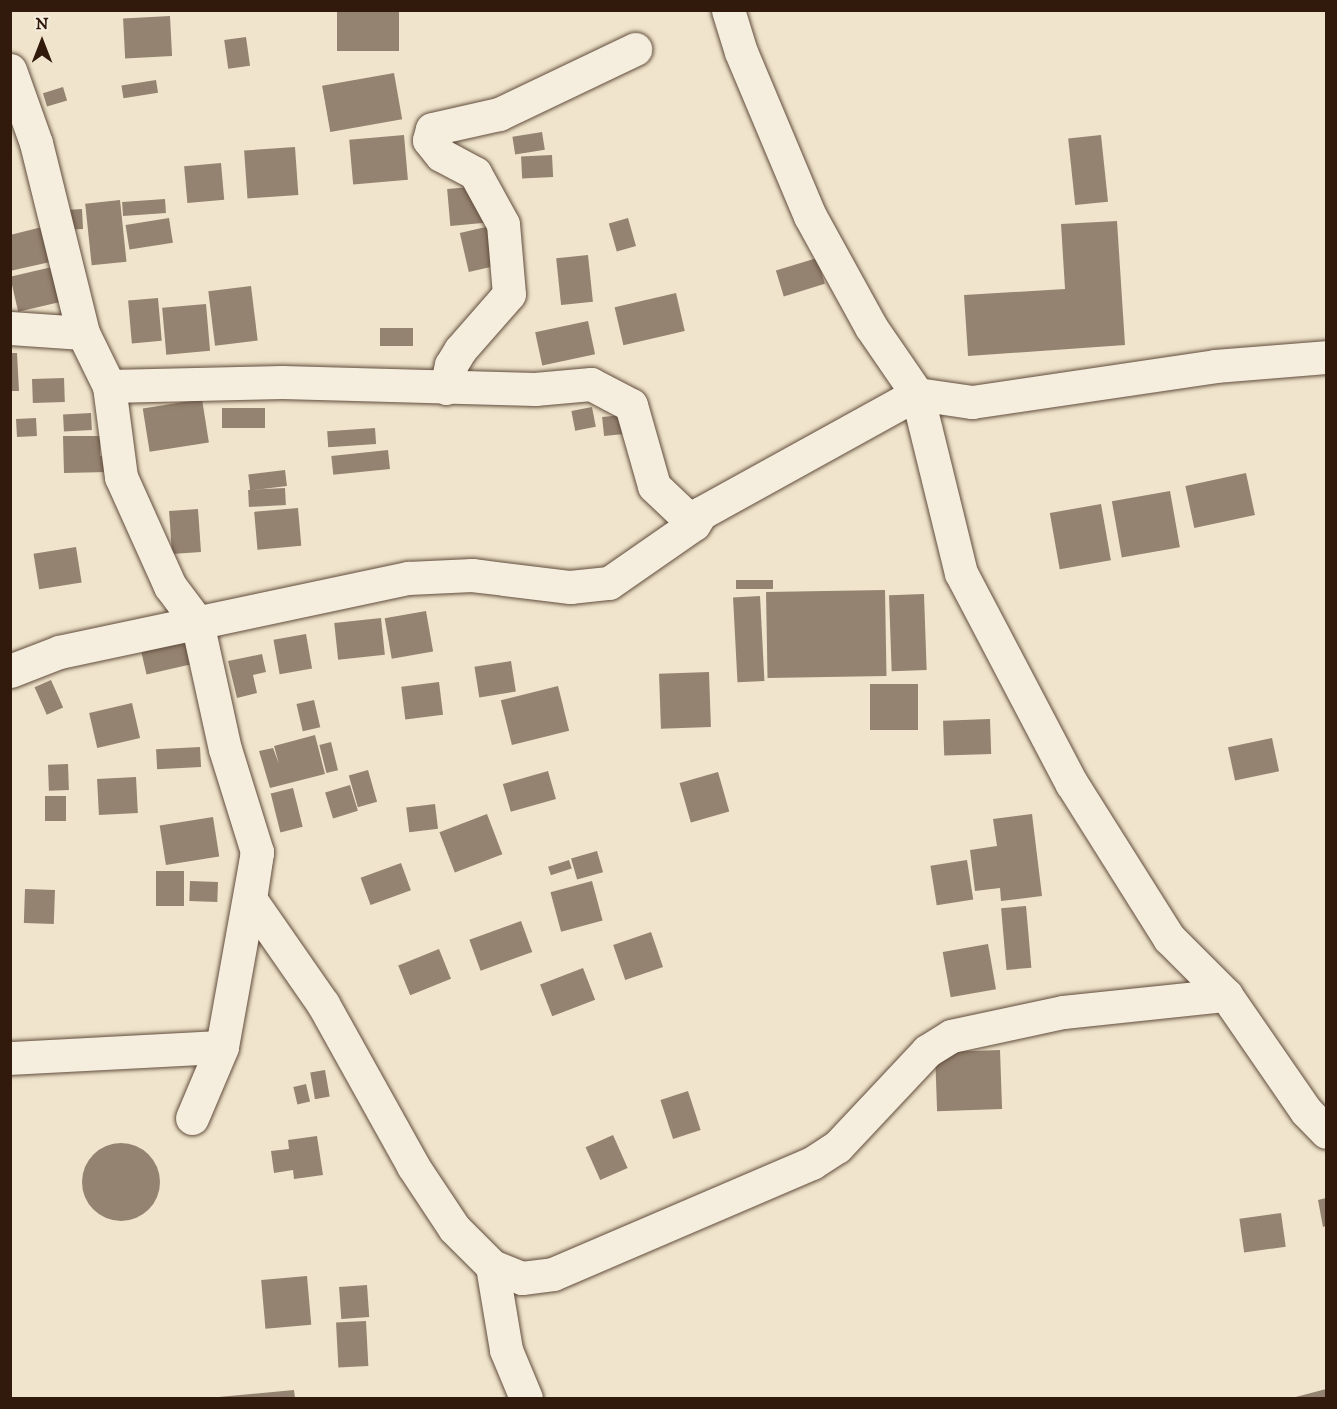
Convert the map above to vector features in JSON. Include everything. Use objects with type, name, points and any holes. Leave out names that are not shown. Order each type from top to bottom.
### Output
[{"type":"street","points":[[728,10],[741,52],[810,216],[871,327],[917,394],[961,573],[1072,784],[1169,938],[1226,995],[1306,1111],[1326,1132]]},
{"type":"street","points":[[446,388],[451,365],[460,350],[509,294],[503,224],[475,173],[441,155],[429,140],[432,129],[499,114],[635,49]]},
{"type":"street","points":[[10,69],[36,143],[83,333],[109,386],[121,477],[170,586],[197,622],[225,749],[257,852],[250,898],[323,1004],[413,1166],[454,1228],[492,1266],[522,1278],[553,1274],[812,1163],[837,1147],[927,1051],[951,1036],[1063,1012],[1226,995]]},
{"type":"street","points":[[10,328],[83,333]]},
{"type":"street","points":[[10,671],[59,652],[430,576],[472,575],[570,587],[609,583],[694,524],[701,513],[917,394],[972,402],[1215,366],[1326,357]]},
{"type":"street","points":[[109,386],[282,382],[535,389],[591,384],[631,405],[654,486],[694,524]]},
{"type":"street","points":[[192,1118],[222,1047],[257,852]]},
{"type":"street","points":[[10,1058],[222,1047]]},
{"type":"street","points":[[492,1266],[506,1350],[525,1398]]},
{"type":"building","points":[[337,10],[399,10],[399,51],[337,51]]},
{"type":"building","points":[[170,16],[172,56],[125,58],[123,18]]},
{"type":"building","points":[[246,37],[250,66],[228,69],[224,40]]},
{"type":"building","points":[[394,73],[402,119],[330,132],[322,86]]},
{"type":"building","points":[[156,80],[158,93],[123,98],[121,85]]},
{"type":"building","points":[[63,87],[67,100],[47,107],[43,93]]},
{"type":"building","points":[[542,132],[545,150],[515,154],[512,137]]},
{"type":"building","points":[[404,135],[408,180],[353,185],[349,140]]},
{"type":"building","points":[[1101,135],[1108,202],[1075,205],[1068,138]]},
{"type":"building","points":[[295,147],[298,195],[247,198],[244,151]]},
{"type":"building","points":[[552,155],[553,177],[522,179],[521,157]]},
{"type":"building","points":[[221,163],[224,200],[187,203],[184,166]]},
{"type":"building","points":[[482,186],[485,223],[450,226],[447,189]]},
{"type":"building","points":[[165,199],[166,213],[123,216],[122,202]]},
{"type":"building","points":[[120,200],[126,262],[92,265],[85,204]]},
{"type":"building","points":[[82,209],[83,229],[71,230],[70,210]]},
{"type":"building","points":[[169,218],[173,243],[129,250],[126,225]]},
{"type":"building","points":[[628,218],[636,246],[617,251],[609,224]]},
{"type":"building","points":[[1117,221],[1125,345],[968,356],[964,295],[1065,289],[1061,224]]},
{"type":"building","points":[[490,226],[499,265],[469,272],[460,233]]},
{"type":"building","points":[[42,227],[50,262],[10,271],[10,235]]},
{"type":"building","points":[[588,255],[593,302],[561,305],[556,258]]},
{"type":"building","points":[[817,258],[825,284],[784,296],[776,271]]},
{"type":"building","points":[[52,267],[60,302],[18,312],[10,277]]},
{"type":"building","points":[[251,286],[258,341],[215,346],[208,291]]},
{"type":"building","points":[[676,293],[685,331],[623,345],[615,307]]},
{"type":"building","points":[[158,298],[162,341],[132,343],[128,301]]},
{"type":"building","points":[[206,304],[210,351],[166,355],[162,308]]},
{"type":"building","points":[[588,321],[595,354],[542,365],[535,332]]},
{"type":"building","points":[[380,328],[413,328],[413,346],[380,346]]},
{"type":"building","points":[[10,353],[17,353],[19,391],[10,391]]},
{"type":"building","points":[[64,378],[65,402],[33,403],[32,379]]},
{"type":"building","points":[[202,399],[209,442],[150,452],[143,408]]},
{"type":"building","points":[[592,407],[596,427],[575,431],[571,411]]},
{"type":"building","points":[[222,408],[265,408],[265,428],[222,428]]},
{"type":"building","points":[[91,413],[92,430],[64,431],[63,414]]},
{"type":"building","points":[[622,415],[624,434],[604,436],[602,417]]},
{"type":"building","points":[[36,418],[37,436],[17,437],[16,419]]},
{"type":"building","points":[[375,428],[376,444],[328,447],[327,431]]},
{"type":"building","points":[[63,436],[100,436],[100,456],[108,456],[108,472],[64,473]]},
{"type":"building","points":[[388,450],[390,469],[333,475],[331,456]]},
{"type":"building","points":[[285,470],[287,486],[250,490],[248,475]]},
{"type":"building","points":[[1246,473],[1255,515],[1194,528],[1185,486]]},
{"type":"building","points":[[285,488],[286,505],[249,507],[248,490]]},
{"type":"building","points":[[1170,491],[1180,547],[1122,557],[1112,501]]},
{"type":"building","points":[[1101,504],[1111,560],[1060,569],[1050,513]]},
{"type":"building","points":[[298,508],[301,546],[257,550],[254,512]]},
{"type":"building","points":[[198,509],[201,552],[172,554],[169,511]]},
{"type":"building","points":[[76,547],[82,583],[39,589],[34,554]]},
{"type":"building","points":[[736,580],[773,580],[773,589],[736,589]]},
{"type":"building","points":[[885,590],[887,676],[768,678],[766,592]]},
{"type":"building","points":[[924,594],[927,670],[892,671],[889,595]]},
{"type":"building","points":[[760,596],[764,681],[737,682],[733,597]]},
{"type":"building","points":[[426,611],[433,651],[392,659],[385,618]]},
{"type":"building","points":[[381,618],[385,655],[338,660],[334,623]]},
{"type":"building","points":[[184,628],[192,664],[147,675],[138,639]]},
{"type":"building","points":[[306,634],[312,668],[280,674],[274,640]]},
{"type":"building","points":[[262,654],[266,672],[253,675],[257,693],[237,698],[228,661]]},
{"type":"building","points":[[511,661],[516,692],[479,697],[474,667]]},
{"type":"building","points":[[709,672],[711,727],[661,729],[659,674]]},
{"type":"building","points":[[51,680],[63,707],[47,715],[35,687]]},
{"type":"building","points":[[439,682],[443,715],[405,719],[401,687]]},
{"type":"building","points":[[870,684],[918,684],[918,730],[870,730]]},
{"type":"building","points":[[558,686],[569,731],[512,745],[501,700]]},
{"type":"building","points":[[314,700],[320,727],[303,731],[296,704]]},
{"type":"building","points":[[132,703],[140,738],[97,748],[89,713]]},
{"type":"building","points":[[990,719],[991,754],[944,756],[943,721]]},
{"type":"building","points":[[315,735],[325,774],[270,788],[259,751],[273,748],[279,764],[274,746]]},
{"type":"building","points":[[1272,738],[1279,771],[1235,781],[1228,747]]},
{"type":"building","points":[[331,742],[338,770],[326,773],[319,745]]},
{"type":"building","points":[[200,747],[201,767],[157,769],[156,749]]},
{"type":"building","points":[[68,764],[69,790],[49,791],[48,765]]},
{"type":"building","points":[[368,770],[377,802],[358,807],[349,776]]},
{"type":"building","points":[[548,771],[556,799],[511,812],[503,784]]},
{"type":"building","points":[[718,772],[729,811],[691,822],[680,783]]},
{"type":"building","points":[[136,777],[138,813],[99,815],[97,779]]},
{"type":"building","points":[[350,785],[358,811],[333,818],[325,793]]},
{"type":"building","points":[[293,788],[303,827],[280,832],[271,794]]},
{"type":"building","points":[[45,796],[66,796],[66,821],[45,821]]},
{"type":"building","points":[[435,804],[438,829],[409,832],[406,808]]},
{"type":"building","points":[[487,814],[502,854],[455,872],[439,832]]},
{"type":"building","points":[[1032,814],[1042,896],[1001,901],[1000,888],[975,891],[970,850],[997,846],[993,819]]},
{"type":"building","points":[[213,817],[219,857],[166,865],[160,825]]},
{"type":"building","points":[[597,851],[603,872],[577,880],[571,858]]},
{"type":"building","points":[[569,860],[572,869],[551,875],[548,867]]},
{"type":"building","points":[[967,860],[973,900],[937,905],[930,866]]},
{"type":"building","points":[[401,863],[411,890],[371,905],[361,878]]},
{"type":"building","points":[[156,871],[184,871],[184,906],[156,906]]},
{"type":"building","points":[[190,881],[218,882],[217,902],[189,901]]},
{"type":"building","points":[[592,881],[603,921],[561,932],[550,892]]},
{"type":"building","points":[[25,889],[55,890],[54,924],[24,923]]},
{"type":"building","points":[[1026,906],[1031,968],[1006,970],[1001,908]]},
{"type":"building","points":[[521,921],[532,952],[481,971],[469,940]]},
{"type":"building","points":[[651,932],[663,967],[625,980],[613,945]]},
{"type":"building","points":[[988,944],[996,989],[951,997],[943,952]]},
{"type":"building","points":[[439,949],[451,979],[410,995],[398,965]]},
{"type":"building","points":[[583,968],[595,1000],[552,1016],[540,984]]},
{"type":"building","points":[[1000,1050],[1002,1109],[937,1111],[935,1052]]},
{"type":"building","points":[[325,1070],[330,1097],[315,1099],[310,1073]]},
{"type":"building","points":[[306,1084],[310,1102],[297,1104],[293,1087]]},
{"type":"building","points":[[688,1091],[701,1130],[673,1139],[660,1100]]},
{"type":"building","points":[[613,1135],[628,1168],[600,1180],[586,1147]]},
{"type":"building","points":[[317,1136],[323,1175],[294,1179],[293,1170],[274,1173],[271,1151],[289,1149],[288,1140]]},
{"type":"building","points":[[121,1143],[136,1146],[148,1155],[157,1167],[160,1182],[157,1197],[148,1209],[136,1218],[121,1221],[106,1218],[94,1209],[85,1197],[82,1182],[85,1167],[94,1155],[106,1146]]},
{"type":"building","points":[[1326,1198],[1326,1226],[1323,1227],[1318,1200]]},
{"type":"building","points":[[1281,1213],[1286,1247],[1244,1253],[1239,1219]]},
{"type":"building","points":[[307,1276],[311,1325],[265,1329],[261,1280]]},
{"type":"building","points":[[367,1285],[369,1317],[341,1319],[339,1287]]},
{"type":"building","points":[[366,1321],[368,1366],[338,1368],[336,1323]]},
{"type":"building","points":[[1326,1389],[1326,1398],[1292,1398]]},
{"type":"building","points":[[294,1390],[295,1398],[219,1397]]}]
